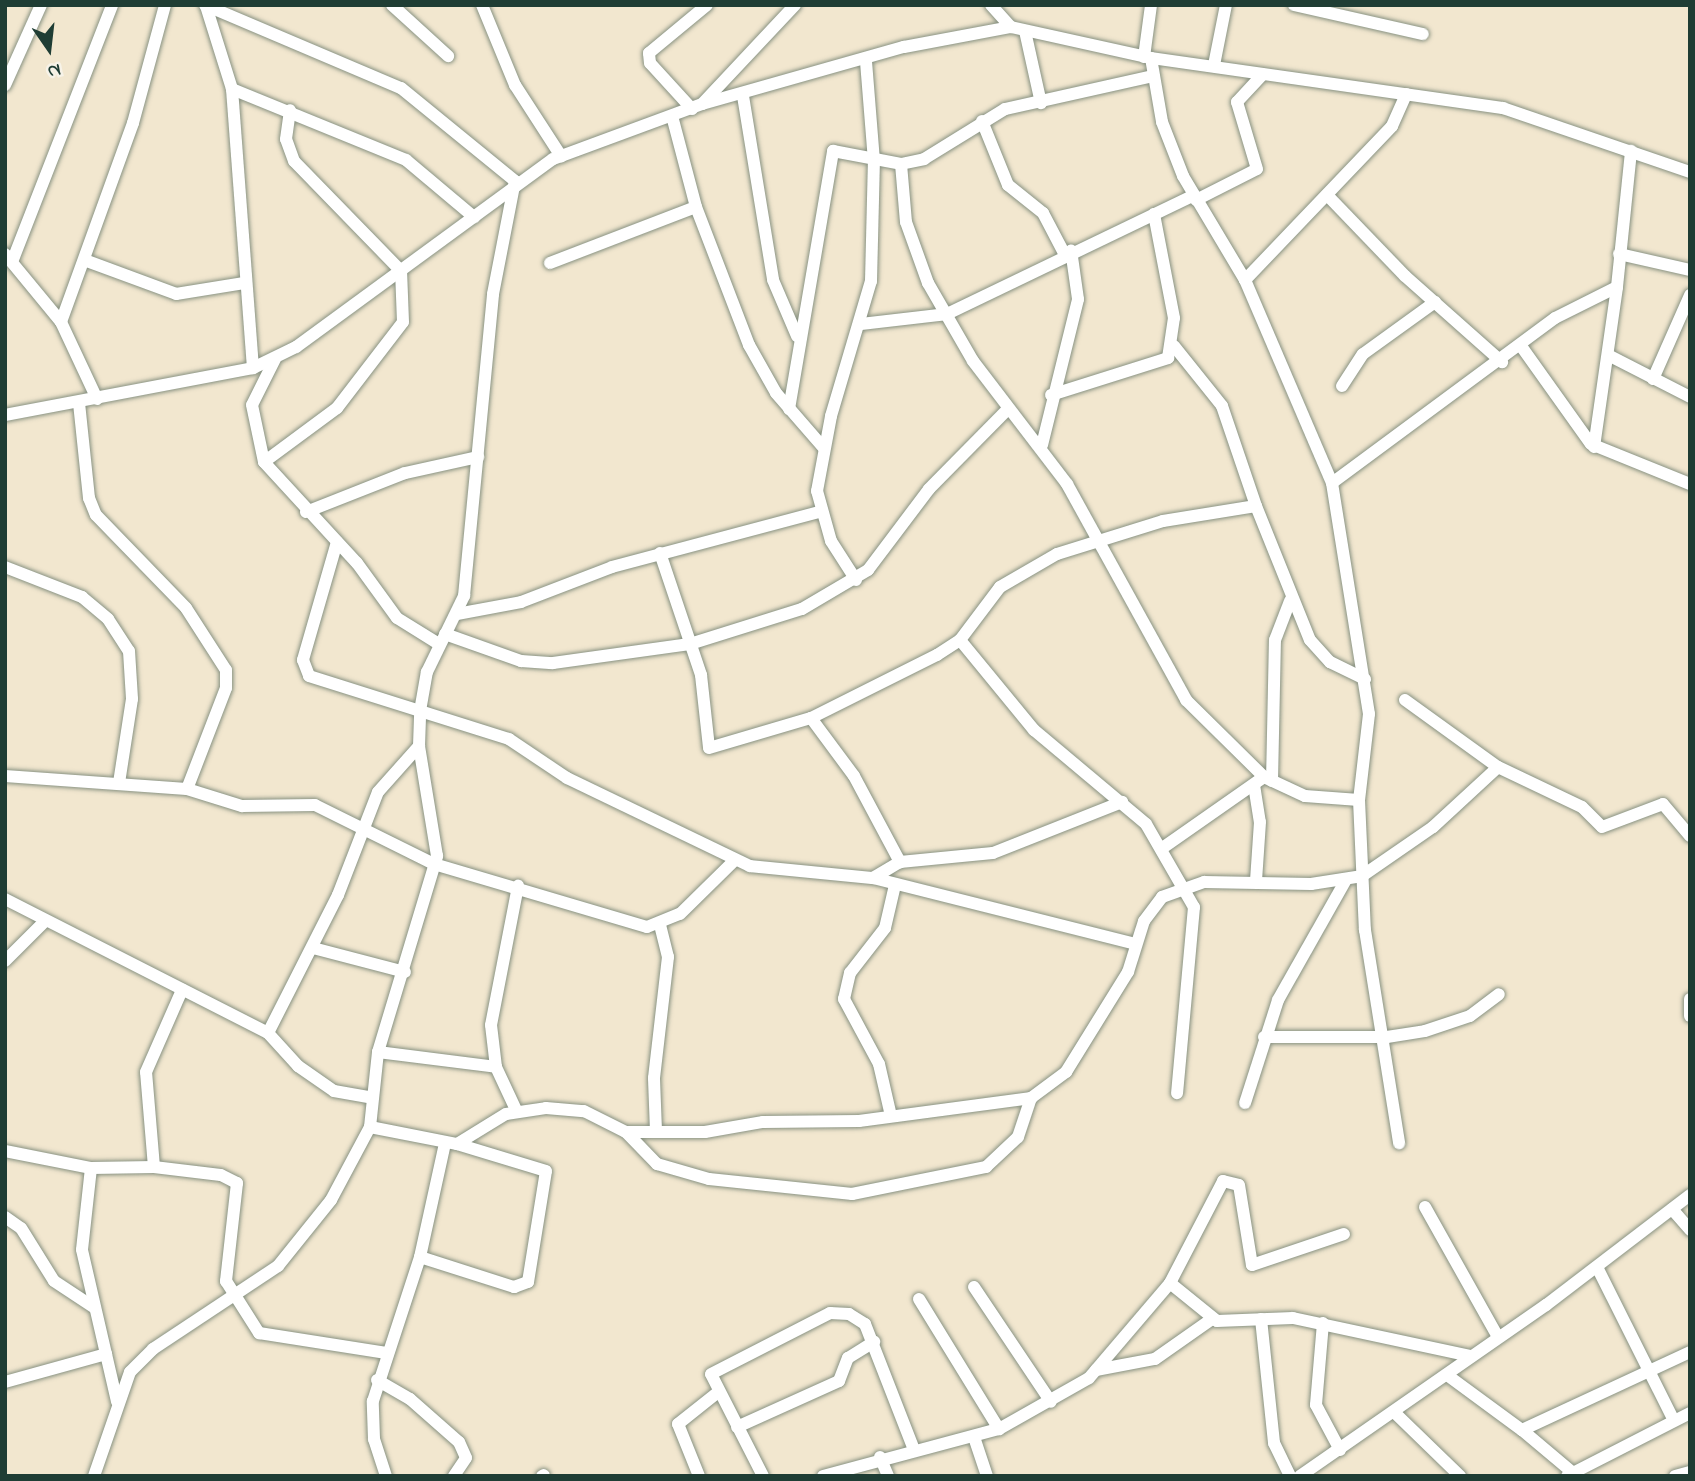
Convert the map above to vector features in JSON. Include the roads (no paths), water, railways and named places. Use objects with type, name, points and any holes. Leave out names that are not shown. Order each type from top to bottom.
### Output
[{"type":"street","points":[[5,85],[41,5]]},
{"type":"street","points":[[97,399],[61,322],[8,258],[112,5]]},
{"type":"street","points":[[61,322],[87,261],[164,5]]},
{"type":"street","points":[[392,5],[448,56]]},
{"type":"street","points":[[482,5],[515,85],[561,156]]},
{"type":"street","points":[[697,106],[650,63],[649,53],[707,5]]},
{"type":"street","points":[[697,106],[795,5]]},
{"type":"street","points":[[991,5],[1011,27]]},
{"type":"street","points":[[1151,5],[1147,57],[1165,132],[1195,197],[1245,280],[1332,483],[1365,679],[1369,731],[1359,800],[1362,876],[1369,957],[1387,1037],[1399,1143]]},
{"type":"street","points":[[1214,65],[1226,5]]},
{"type":"street","points":[[1294,5],[1423,34]]},
{"type":"street","points":[[253,368],[244,283],[232,89],[206,6],[223,9],[401,88],[515,181]]},
{"type":"street","points":[[5,415],[253,368],[275,358],[401,271],[474,217],[515,181],[561,156],[697,106],[743,96],[866,61],[1011,27],[1147,57],[1503,107],[1690,172]]},
{"type":"street","points":[[1025,31],[1041,103]]},
{"type":"street","points":[[856,580],[819,512],[823,447],[861,324],[871,281],[874,161],[866,61]]},
{"type":"street","points":[[861,324],[947,314],[1067,251],[1258,169],[1237,103],[1263,74]]},
{"type":"street","points":[[789,409],[797,337],[833,151],[874,161],[901,164],[924,159],[982,121],[1041,103],[1153,76]]},
{"type":"street","points":[[232,89],[290,110],[406,160],[474,217]]},
{"type":"street","points":[[1245,280],[1392,126],[1406,94]]},
{"type":"street","points":[[743,96],[773,280],[797,337]]},
{"type":"street","points":[[264,462],[316,428],[387,350],[403,322],[401,271],[294,161],[286,139],[290,110]]},
{"type":"street","points":[[672,116],[696,207],[749,345],[789,409],[823,447]]},
{"type":"street","points":[[982,121],[1008,185],[1043,213],[1067,251],[1078,299],[1051,395],[1042,445]]},
{"type":"street","points":[[1594,447],[1610,356],[1631,151]]},
{"type":"street","points":[[901,164],[912,247],[947,314],[1008,409],[1042,445],[1186,700],[1263,781],[1318,799],[1359,800]]},
{"type":"street","points":[[94,1476],[130,1372],[153,1349],[235,1299],[296,1246],[331,1200],[370,1126],[369,1097],[378,1052],[405,972],[438,850],[419,746],[420,710],[442,639],[464,596],[493,294],[515,181]]},
{"type":"street","points":[[1327,195],[1435,302],[1502,362]]},
{"type":"street","points":[[550,263],[696,207]]},
{"type":"street","points":[[1154,214],[1174,346],[1222,406],[1290,601],[1330,662],[1365,679]]},
{"type":"street","points":[[1619,254],[1690,270]]},
{"type":"street","points":[[87,261],[177,294],[244,283]]},
{"type":"street","points":[[1332,483],[1502,362],[1573,306],[1618,287]]},
{"type":"street","points":[[1653,379],[1690,295]]},
{"type":"street","points":[[1342,386],[1363,354],[1435,302]]},
{"type":"street","points":[[1051,395],[1158,363],[1174,346]]},
{"type":"street","points":[[1521,346],[1594,447],[1690,484]]},
{"type":"street","points":[[1610,356],[1690,397]]},
{"type":"street","points":[[275,358],[252,405],[264,462],[306,512],[337,542],[397,618],[442,639],[537,663],[690,645],[802,609],[856,580],[929,489],[1008,409]]},
{"type":"street","points":[[79,402],[96,515],[186,608],[226,670],[226,688],[187,789]]},
{"type":"street","points":[[306,512],[395,476],[478,457]]},
{"type":"street","points":[[660,553],[704,685],[709,748],[811,718],[960,640],[1000,587],[1095,538],[1256,506]]},
{"type":"street","points":[[457,614],[521,602],[660,553],[819,512]]},
{"type":"street","points":[[337,542],[305,670],[319,680],[509,739],[567,778],[735,860],[783,873],[873,878],[1136,944]]},
{"type":"street","points":[[5,567],[82,597],[108,618],[129,651],[132,699],[119,783]]},
{"type":"street","points":[[1256,881],[1275,640],[1290,601]]},
{"type":"street","points":[[960,640],[1034,730],[1122,802],[1161,849],[1194,907],[1195,935],[1177,1093]]},
{"type":"street","points":[[1405,699],[1498,767],[1573,801],[1608,829],[1658,805],[1669,806],[1690,836]]},
{"type":"street","points":[[811,718],[854,775],[900,862]]},
{"type":"street","points":[[268,1033],[313,948],[368,827],[386,780],[419,746]]},
{"type":"street","points":[[626,1132],[891,1116],[1031,1098],[1066,1072],[1128,972],[1149,913],[1181,886],[1256,881],[1346,880],[1362,876],[1433,827],[1498,767]]},
{"type":"street","points":[[5,776],[187,789],[230,805],[307,804],[368,827],[434,864],[518,887],[635,926],[660,924],[706,893],[735,860]]},
{"type":"street","points":[[1161,849],[1263,781]]},
{"type":"street","points":[[873,878],[900,862],[993,853],[1122,802]]},
{"type":"street","points":[[1245,1103],[1264,1037],[1296,964],[1346,880]]},
{"type":"street","points":[[891,1116],[878,1064],[844,999],[850,973],[885,928],[895,885]]},
{"type":"street","points":[[517,1112],[496,1068],[494,996],[518,887]]},
{"type":"street","points":[[5,899],[268,1033],[317,1082],[369,1097]]},
{"type":"street","points":[[5,961],[45,921]]},
{"type":"street","points":[[656,1132],[654,1078],[668,957],[660,924]]},
{"type":"street","points":[[313,948],[405,972]]},
{"type":"street","points":[[154,1167],[146,1072],[182,990]]},
{"type":"street","points":[[1264,1037],[1387,1037],[1470,1016],[1499,993]]},
{"type":"street","points":[[1690,999],[1685,1007],[1690,1016]]},
{"type":"street","points":[[378,1052],[496,1068]]},
{"type":"street","points":[[386,1476],[372,1427],[377,1380],[420,1257],[451,1144],[517,1112],[572,1108],[626,1132],[657,1164],[709,1179],[863,1193],[985,1167],[1018,1137],[1031,1098]]},
{"type":"street","points":[[370,1126],[451,1144],[546,1171],[528,1282],[514,1287],[420,1257]]},
{"type":"street","points":[[5,1151],[92,1168],[154,1167],[221,1174],[237,1183],[225,1271],[235,1299],[267,1338],[386,1353]]},
{"type":"street","points":[[92,1168],[82,1250],[117,1404]]},
{"type":"street","points":[[823,1476],[912,1447],[974,1437],[999,1429],[1051,1402],[1096,1370],[1170,1283],[1223,1181],[1239,1185],[1252,1265],[1343,1234]]},
{"type":"street","points":[[1300,1476],[1395,1413],[1597,1267],[1690,1195]]},
{"type":"street","points":[[1425,1207],[1498,1337]]},
{"type":"street","points":[[1672,1209],[1690,1230]]},
{"type":"street","points":[[5,1217],[21,1228],[54,1281],[95,1308]]},
{"type":"street","points":[[1597,1267],[1673,1419]]},
{"type":"street","points":[[1170,1283],[1212,1319]]},
{"type":"street","points":[[974,1287],[1051,1402]]},
{"type":"street","points":[[919,1299],[999,1429]]},
{"type":"street","points":[[763,1476],[710,1381],[716,1369],[830,1313],[859,1318],[874,1342],[912,1447]]},
{"type":"street","points":[[1096,1370],[1154,1359],[1212,1319],[1323,1323],[1471,1356]]},
{"type":"street","points":[[1261,1319],[1274,1443],[1290,1476]]},
{"type":"street","points":[[1323,1323],[1316,1405],[1340,1450]]},
{"type":"street","points":[[737,1427],[839,1381],[848,1358],[874,1342]]},
{"type":"street","points":[[1522,1430],[1648,1367],[1690,1352]]},
{"type":"street","points":[[5,1381],[106,1354]]},
{"type":"street","points":[[1447,1375],[1522,1430],[1569,1474],[1673,1419],[1690,1413]]},
{"type":"street","points":[[377,1380],[410,1399],[459,1443],[466,1458],[454,1476]]},
{"type":"street","points":[[699,1476],[678,1424],[717,1393]]},
{"type":"street","points":[[1395,1413],[1460,1476]]},
{"type":"street","points":[[974,1437],[987,1476]]},
{"type":"street","points":[[880,1457],[888,1476]]},
{"type":"street","points":[[1675,1476],[1690,1472]]}]
